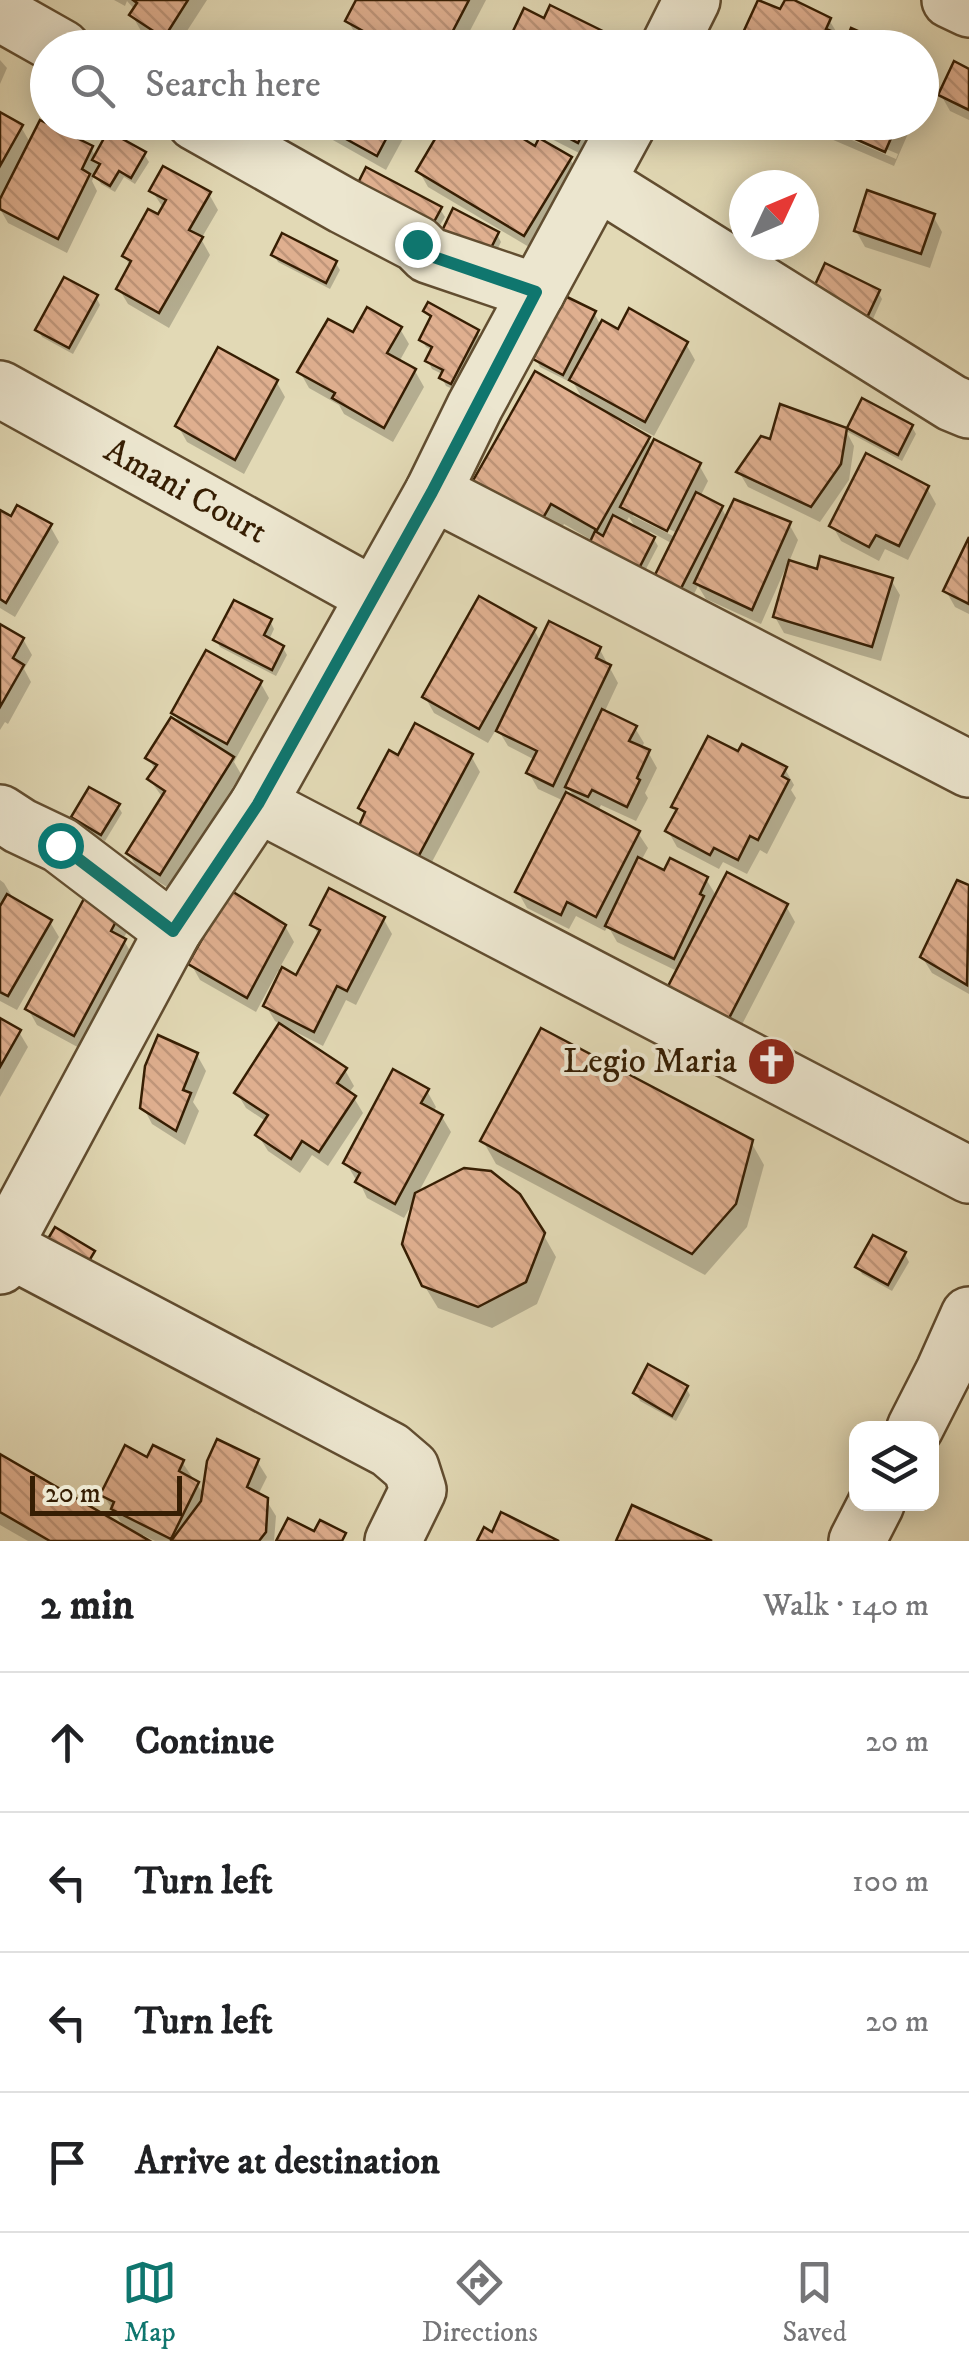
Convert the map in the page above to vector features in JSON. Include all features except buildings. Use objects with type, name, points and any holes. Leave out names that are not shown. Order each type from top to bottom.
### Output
[{"type":"street","points":[[677,30],[692,0]]},
{"type":"street","points":[[950,0],[969,9]]},
{"type":"street","points":[[0,13],[30,30]]},
{"type":"street","points":[[227,140],[417,244],[428,255],[536,292]]},
{"type":"street","points":[[392,1541],[418,1490],[411,1468],[390,1450],[5,1241],[173,931],[258,804],[432,492],[620,140]]},
{"type":"street","points":[[598,182],[969,410]]},
{"type":"street","name":"Amani Court","points":[[0,388],[374,596]]},
{"type":"street","points":[[432,492],[969,769]]},
{"type":"street","points":[[258,804],[969,1175]]},
{"type":"street","points":[[0,813],[60,845],[173,931]]},
{"type":"street","points":[[918,1421],[969,1315]]},
{"type":"street","points":[[857,1541],[872,1511]]},
{"type":"place","name":"Legio Maria","points":[[772,1062]]},
{"type":"route","points":[[60,845],[173,931],[258,804],[432,492],[536,292],[428,255],[417,244]]}]
